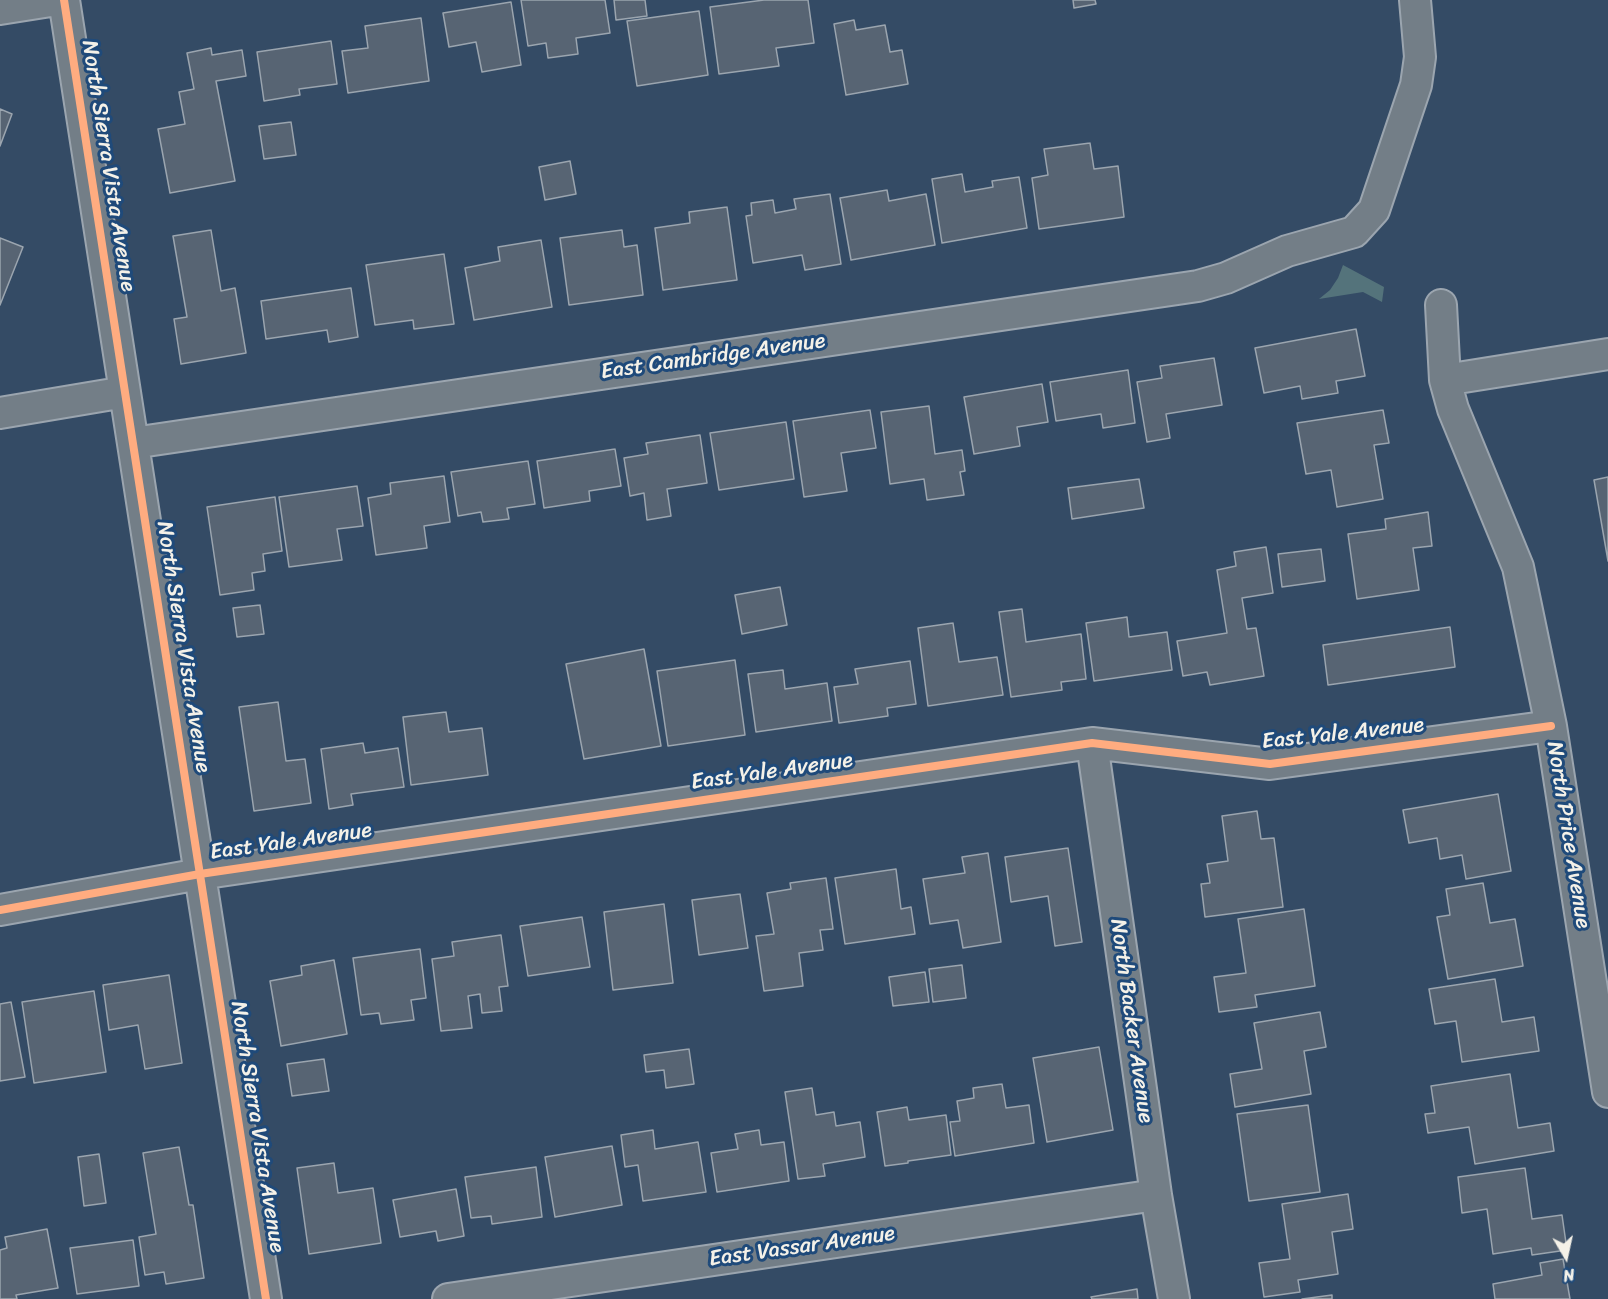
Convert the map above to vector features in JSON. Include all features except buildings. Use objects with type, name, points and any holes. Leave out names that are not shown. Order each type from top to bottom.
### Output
[{"type":"street","points":[[0,9],[57,0]]},
{"type":"street","name":"North Sierra Vista Avenue","points":[[64,0],[266,1299]]},
{"type":"street","name":"East Cambridge Avenue","points":[[133,443],[1198,286],[1226,278],[1287,251],[1354,232],[1374,210],[1416,85],[1420,57],[1415,0]]},
{"type":"street","name":"North Price Avenue","points":[[1441,305],[1445,380],[1453,409],[1518,567],[1551,726],[1608,1092]]},
{"type":"street","points":[[1445,380],[1608,354]]},
{"type":"street","points":[[0,413],[125,392]]},
{"type":"street","name":"East Yale Avenue","points":[[0,910],[200,874],[1092,743],[1270,764],[1551,726]]},
{"type":"street","name":"North Backer Avenue","points":[[1092,743],[1156,1195],[1174,1299]]},
{"type":"street","name":"East Vassar Avenue","points":[[448,1299],[1156,1195]]},
{"type":"green space","points":[[1343,265],[1384,287],[1382,302],[1363,292],[1319,299],[1330,290]]},
{"type":"cycle path","points":[[64,0],[266,1299]]},
{"type":"cycle path","points":[[0,910],[200,874],[1092,743],[1270,764],[1551,726]]}]
